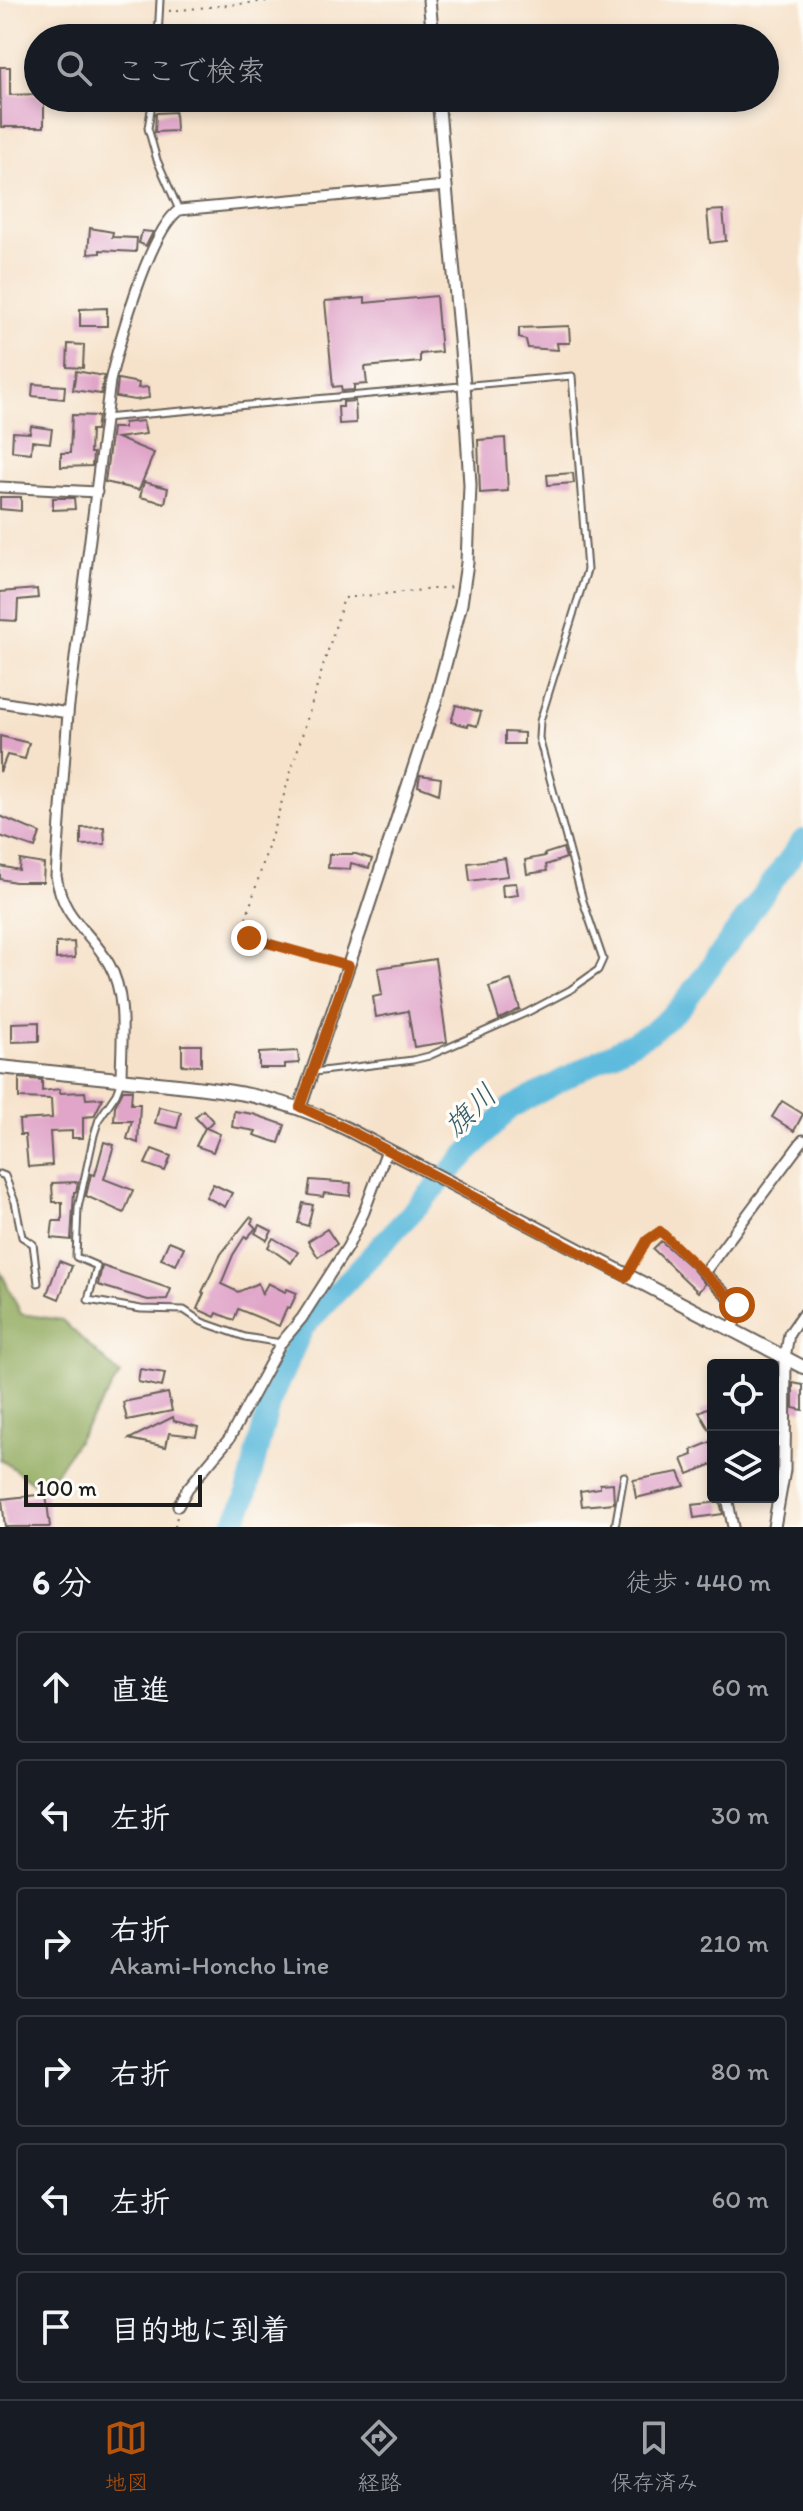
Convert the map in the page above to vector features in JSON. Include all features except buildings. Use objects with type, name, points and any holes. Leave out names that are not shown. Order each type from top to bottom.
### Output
[{"type":"main road","points":[[0,1067],[225,1090],[300,1107],[803,1367]]},
{"type":"street","points":[[429,0],[432,24]]},
{"type":"street","points":[[300,1107],[435,703],[467,563],[470,485],[464,384],[439,112]]},
{"type":"street","points":[[121,1080],[118,989],[111,966],[68,914],[59,895],[56,876],[68,713],[104,418],[121,335],[146,264],[171,216],[179,210],[446,186]]},
{"type":"street","points":[[0,487],[97,492]]},
{"type":"street","points":[[0,702],[68,713]]},
{"type":"street","points":[[732,1331],[737,1305],[704,1273],[803,1140]]},
{"type":"street","points":[[178,1506],[188,1488],[229,1439],[281,1343],[302,1318],[348,1246],[393,1153]]},
{"type":"street","points":[[774,1527],[784,1470],[785,1358],[789,1334],[803,1314]]},
{"type":"street","points":[[779,1441],[785,1438]]},
{"type":"street","points":[[728,1503],[733,1527]]},
{"type":"lane","points":[[159,24],[160,0]]},
{"type":"lane","points":[[151,112],[148,128],[157,160],[179,210]]},
{"type":"lane","points":[[104,418],[572,376],[587,570],[538,729],[544,763],[583,901],[603,959],[598,970],[570,990],[429,1056],[313,1072]]},
{"type":"lane","points":[[121,1080],[116,1094],[99,1119],[78,1208],[76,1257],[97,1266],[88,1300],[141,1309],[184,1310],[202,1322],[231,1332],[281,1343]]},
{"type":"lane","points":[[0,1174],[5,1176],[15,1202],[22,1237],[33,1244],[38,1283]]},
{"type":"lane","points":[[615,1527],[624,1476]]},
{"type":"path","points":[[160,12],[278,0]]},
{"type":"path","points":[[349,966],[249,938],[243,929],[344,598],[463,586]]},
{"type":"path","points":[[626,1277],[647,1240],[660,1231],[704,1273]]},
{"type":"green space","points":[[0,1270],[21,1314],[62,1320],[120,1375],[44,1491],[0,1459]]},
{"type":"waterway","name":"旗川","points":[[231,1527],[245,1500],[269,1404],[303,1328],[510,1108],[652,1032],[681,1007],[803,840]]},
{"type":"route","points":[[249,938],[349,966],[300,1107],[626,1277],[647,1240],[660,1231],[737,1305]]}]
